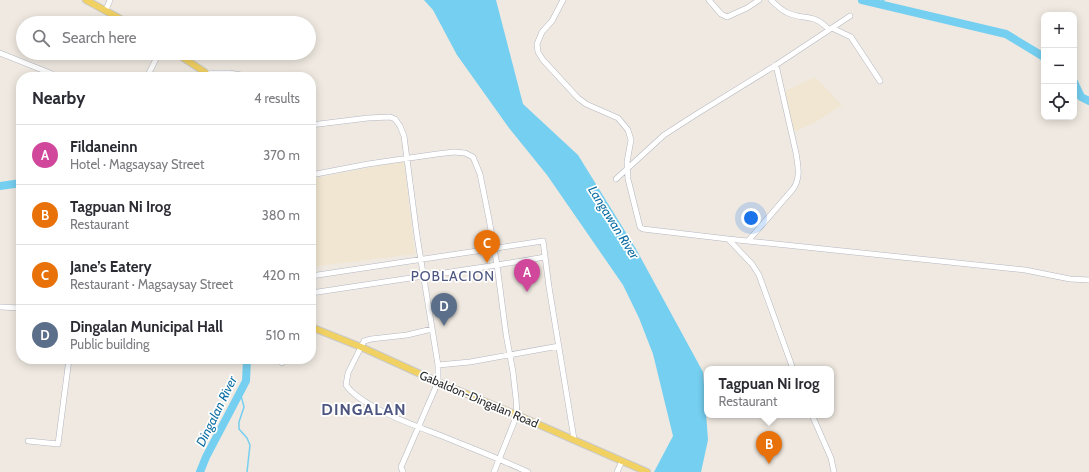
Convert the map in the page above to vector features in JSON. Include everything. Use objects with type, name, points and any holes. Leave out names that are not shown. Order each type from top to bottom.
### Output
[{"type":"main road","points":[[86,0],[116,16]]},
{"type":"main road","points":[[186,60],[203,72]]},
{"type":"main road","name":"Gabaldon-Dingalan Road","points":[[316,329],[362,346],[438,382],[574,439],[647,472]]},
{"type":"street","points":[[106,10],[110,0]]},
{"type":"street","points":[[563,0],[552,21],[542,32],[537,44],[538,52],[542,60],[578,98],[586,104],[618,118],[624,124],[631,136],[627,162],[629,188],[640,227],[643,229],[857,254],[1025,270],[1070,279],[1089,280]]},
{"type":"street","points":[[709,0],[721,14],[727,17],[747,8],[759,0]]},
{"type":"street","points":[[771,0],[787,12],[816,19],[830,29],[851,37],[880,81]]},
{"type":"street","points":[[616,179],[664,135],[695,114],[776,66],[850,16]]},
{"type":"street","points":[[0,53],[16,59]]},
{"type":"street","points":[[18,60],[48,72]]},
{"type":"street","points":[[150,72],[156,60]]},
{"type":"street","points":[[748,241],[793,189],[798,179],[798,166],[795,147],[776,66]]},
{"type":"street","points":[[316,125],[368,118],[390,117],[395,119],[402,130],[408,158],[417,236],[422,258],[438,365],[438,382],[402,467],[403,472]]},
{"type":"street","points":[[316,174],[408,158],[454,152],[465,153],[473,158],[480,174],[494,248],[516,391],[517,415],[494,472]]},
{"type":"street","points":[[728,239],[752,264],[759,275],[792,366]]},
{"type":"street","points":[[316,275],[422,258],[543,241],[574,439]]},
{"type":"street","points":[[316,292],[497,266],[545,257]]},
{"type":"street","points":[[0,307],[16,308]]},
{"type":"street","points":[[432,329],[364,341],[355,358],[346,384],[350,390],[366,402],[395,417],[528,472]]},
{"type":"street","points":[[438,365],[470,362],[559,346]]},
{"type":"street","points":[[28,441],[58,444],[68,364]]},
{"type":"street","points":[[813,418],[831,458],[834,472]]},
{"type":"street","points":[[617,472],[622,461]]},
{"type":"shaded area","points":[[815,77],[842,105],[814,123],[793,132],[781,93]]},
{"type":"shaded area","points":[[404,161],[415,254],[316,266],[316,178]]},
{"type":"water","name":"Langawan River","points":[[424,0],[496,0],[523,104],[578,155],[636,249],[703,372],[704,418],[706,418],[708,440],[701,472],[654,472],[673,436],[653,354],[639,318],[623,285],[547,175],[509,128],[457,55],[433,10]]},
{"type":"waterway","points":[[862,0],[1006,34],[1041,55]]},
{"type":"waterway","points":[[878,3],[884,0]]},
{"type":"waterway","points":[[1075,84],[1081,97],[1089,101]]},
{"type":"waterway","name":"Dingalan River","points":[[0,186],[16,184]]},
{"type":"waterway","name":"Dingalan River","points":[[200,472],[206,457],[246,381],[247,364]]},
{"type":"waterway","points":[[240,392],[244,407],[239,422],[239,429],[247,438],[250,445],[247,472]]},
{"type":"place","name":"Jane’s Eatery","points":[[487,263]]},
{"type":"place","name":"Fildaneinn","points":[[527,292]]},
{"type":"place","name":"Dingalan Municipal Hall","points":[[444,326]]},
{"type":"place","name":"Tagpuan Ni Irog","points":[[769,464]]},
{"type":"district","name":"POBLACION","points":[[453,276]]},
{"type":"district","name":"DINGALAN","points":[[364,409]]}]
